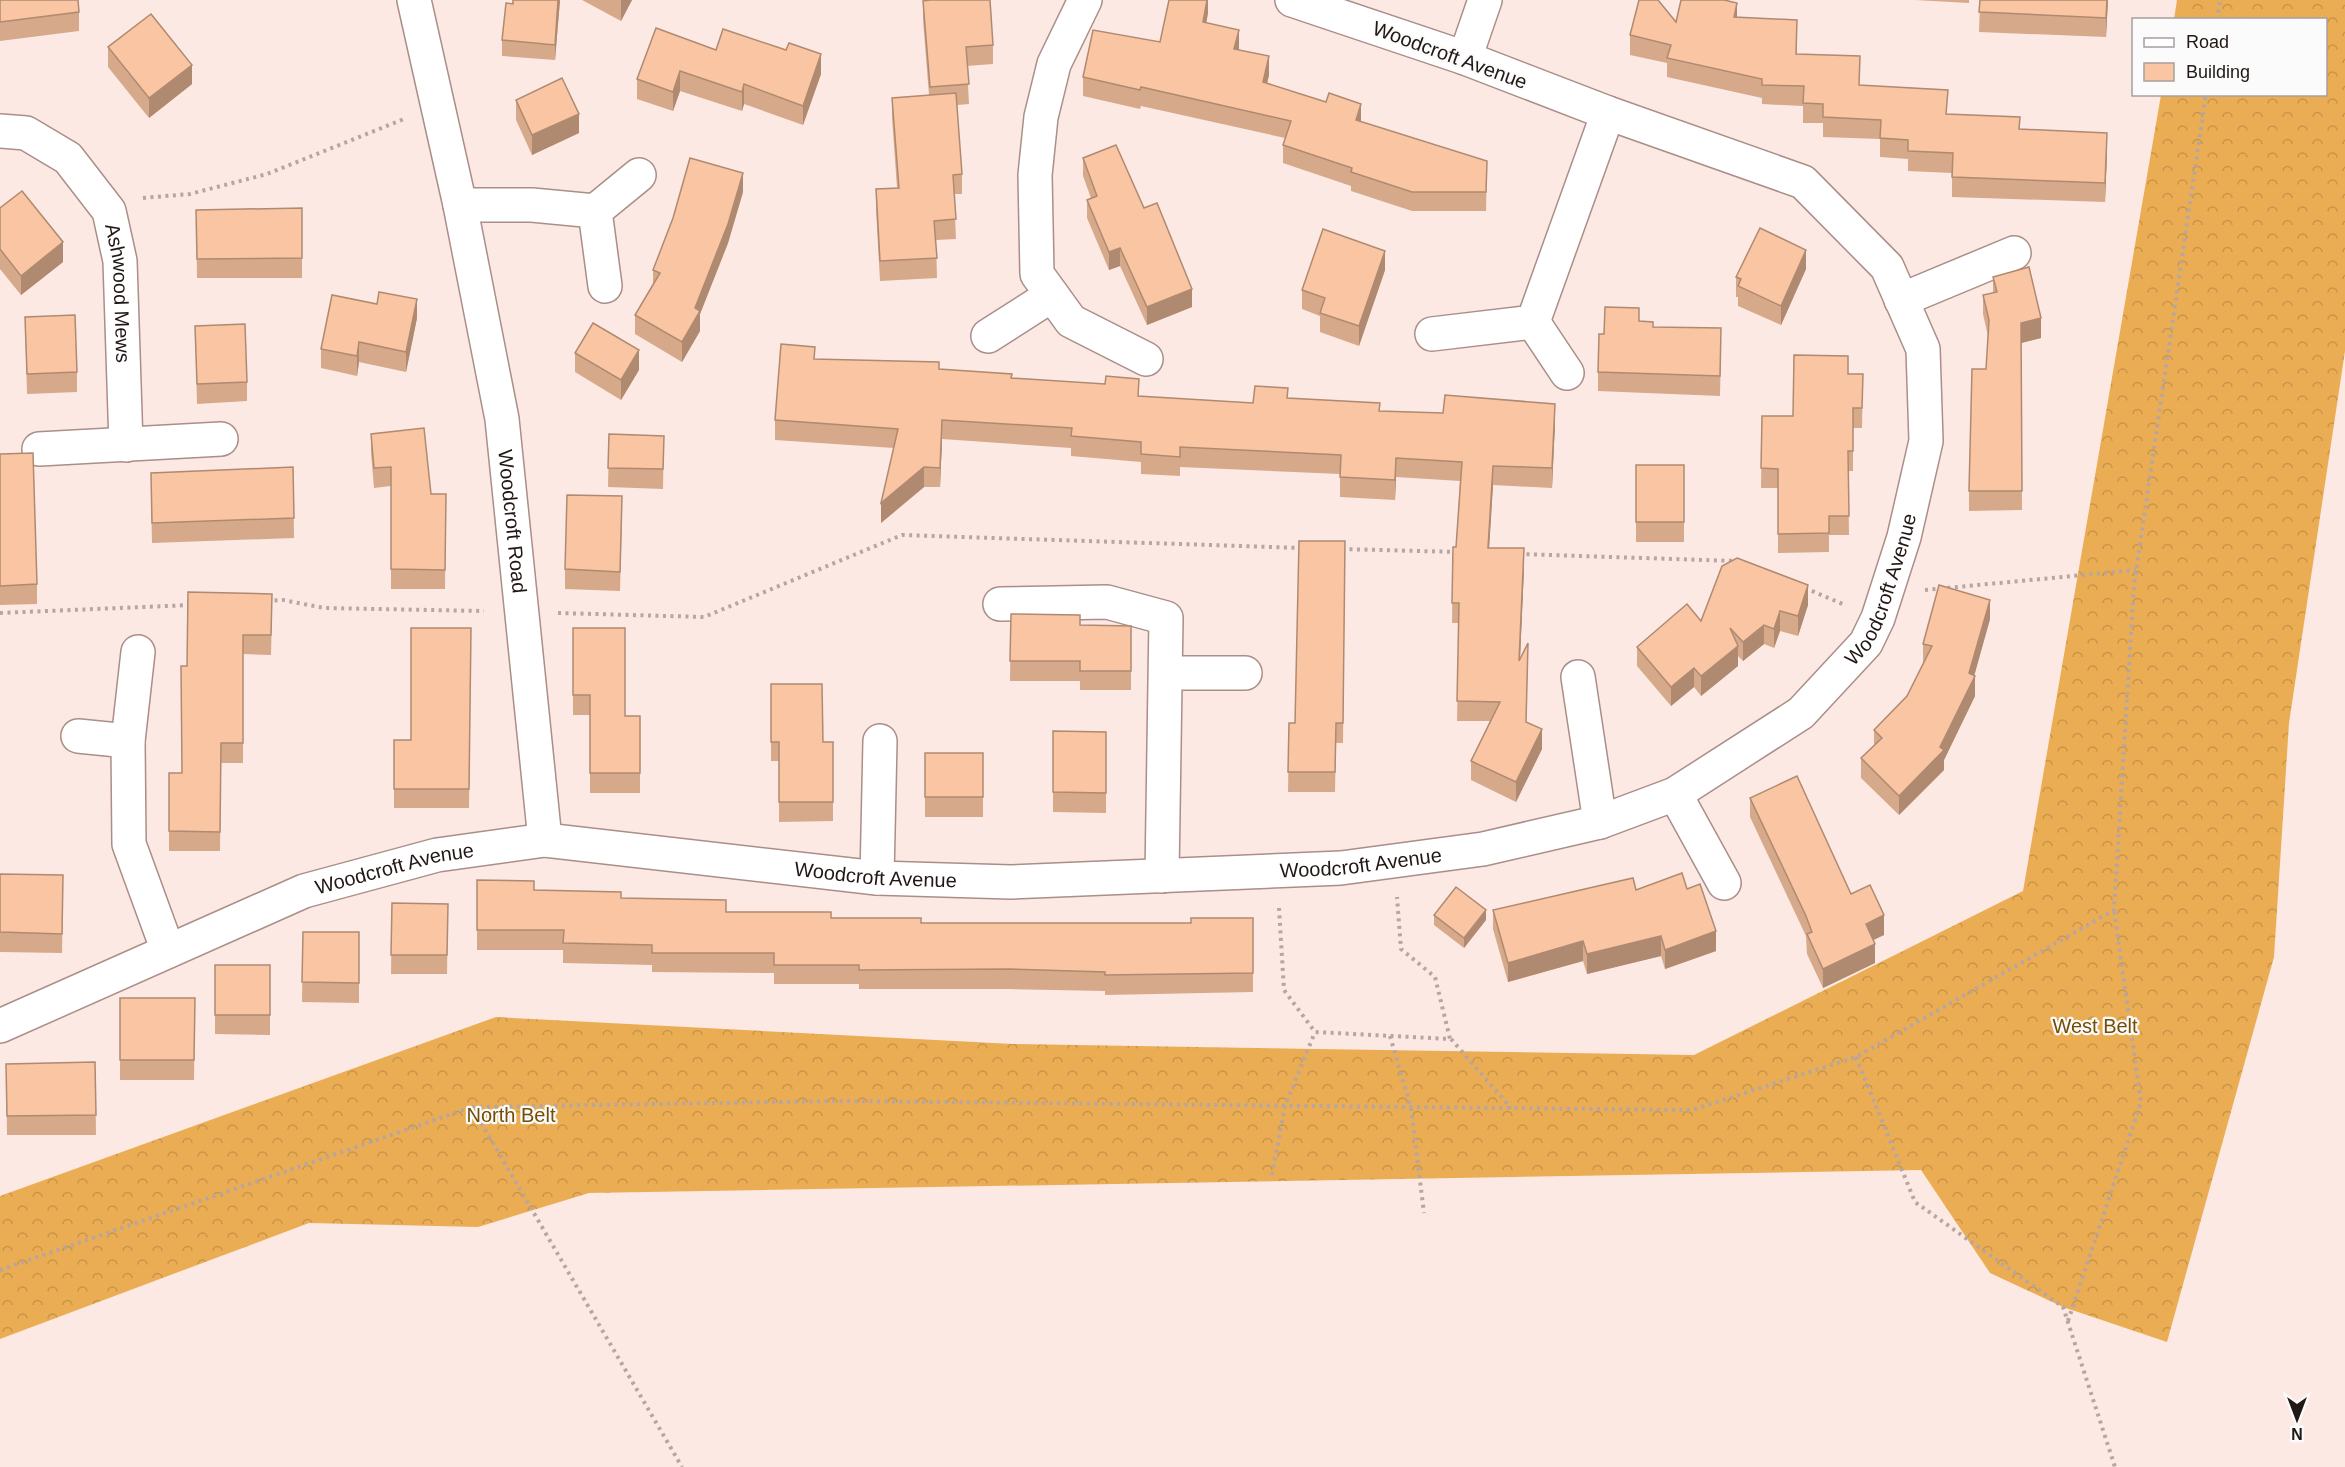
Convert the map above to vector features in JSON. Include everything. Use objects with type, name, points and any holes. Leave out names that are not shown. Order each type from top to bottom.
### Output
[{"type":"street","name":"Woodcroft Road","points":[[414,0],[460,205],[502,419],[545,840]]},
{"type":"street","points":[[1084,0],[1054,64],[1041,117],[1035,175],[1037,274],[1071,321],[1146,358]]},
{"type":"street","name":"Woodcroft Avenue","points":[[0,1026],[304,891],[437,855],[545,840],[877,878],[1011,882],[1341,868],[1484,849],[1600,822],[1675,794],[1801,713],[1866,643],[1882,606],[1904,537],[1926,441],[1923,349],[1887,267],[1803,182],[1608,113],[1465,57],[1292,0]]},
{"type":"street","points":[[1465,57],[1485,0]]},
{"type":"street","points":[[1533,322],[1608,113]]},
{"type":"street","name":"Ashwood Mews","points":[[0,131],[26,133],[68,158],[109,211],[120,261],[126,445]]},
{"type":"street","points":[[460,205],[532,205],[595,211],[639,175]]},
{"type":"street","points":[[595,211],[605,286]]},
{"type":"street","points":[[1901,300],[2014,253]]},
{"type":"street","points":[[988,336],[1052,296]]},
{"type":"street","points":[[1432,334],[1533,322]]},
{"type":"street","points":[[1533,322],[1567,373]]},
{"type":"street","points":[[39,448],[221,439]]},
{"type":"street","points":[[1000,604],[1107,602],[1166,618],[1162,876]]},
{"type":"street","points":[[138,652],[128,741],[129,844],[168,951]]},
{"type":"street","points":[[1166,673],[1245,673]]},
{"type":"street","points":[[1578,677],[1600,822]]},
{"type":"street","points":[[78,736],[128,741]]},
{"type":"street","points":[[877,878],[880,741]]},
{"type":"street","points":[[1675,794],[1724,883]]},
{"type":"path","points":[[2217,18],[2220,0]]},
{"type":"path","points":[[2068,1321],[2141,1102],[2114,910],[2136,570],[2206,96]]},
{"type":"path","points":[[109,211],[137,199],[190,194],[267,174],[438,105]]},
{"type":"path","points":[[260,601],[283,600],[324,608],[704,617],[902,535],[1305,548]]},
{"type":"path","points":[[1341,549],[1460,552]]},
{"type":"path","points":[[1507,554],[1736,560],[1747,565]]},
{"type":"path","points":[[1802,587],[1882,606],[2136,570]]},
{"type":"path","points":[[0,613],[202,604]]},
{"type":"path","points":[[1394,861],[1401,949],[1435,977],[1450,1038],[1512,1108]]},
{"type":"path","points":[[1276,871],[1284,990],[1315,1032]]},
{"type":"path","points":[[0,1270],[472,1107],[839,1101],[1692,1110],[1856,1056],[2114,910]]},
{"type":"path","points":[[1315,1032],[1450,1038]]},
{"type":"path","points":[[1272,1175],[1285,1106],[1315,1032]]},
{"type":"path","points":[[1390,1036],[1411,1108],[1424,1213]]},
{"type":"path","points":[[1856,1056],[1916,1202],[2064,1307],[2115,1467]]},
{"type":"path","points":[[472,1107],[682,1467]]},
{"type":"green space","points":[[2177,0],[2345,0],[2345,351],[2289,723],[2274,957],[2167,1342],[2063,1307],[1990,1273],[1921,1170],[589,1193],[478,1227],[309,1223],[0,1339],[0,1196],[496,1017],[1013,1044],[1694,1055],[2023,891],[2161,96],[2327,96],[2327,18],[2174,18]]},
{"type":"building","points":[[0,0],[78,0],[79,12],[0,22]]},
{"type":"building","points":[[513,0],[558,0],[555,45],[502,40],[506,3],[513,4]]},
{"type":"building","points":[[990,0],[993,45],[966,47],[969,84],[930,87],[923,1]]},
{"type":"building","points":[[1169,0],[1207,0],[1203,22],[1239,30],[1234,49],[1269,56],[1263,82],[1326,102],[1329,93],[1361,104],[1356,120],[1487,161],[1486,192],[1412,192],[1351,172],[1352,168],[1283,145],[1291,121],[1141,87],[1140,90],[1083,77],[1093,30],[1160,42]]},
{"type":"building","points":[[1639,0],[1658,0],[1676,22],[1681,0],[1724,0],[1737,3],[1734,17],[1797,20],[1796,54],[1860,56],[1859,85],[1948,90],[1946,114],[2020,117],[2019,129],[2107,133],[2105,183],[1952,177],[1953,153],[1908,151],[1908,140],[1880,138],[1881,120],[1823,117],[1823,104],[1803,103],[1804,86],[1762,85],[1762,79],[1667,58],[1671,45],[1630,35]]},
{"type":"building","points":[[1980,0],[2107,0],[2106,18],[1979,12]]},
{"type":"building","points":[[151,14],[192,65],[149,98],[108,47]]},
{"type":"building","points":[[656,28],[716,50],[723,29],[786,50],[789,43],[821,54],[803,106],[744,84],[742,92],[680,71],[673,92],[637,79]]},
{"type":"building","points":[[562,78],[579,114],[532,135],[516,100]]},
{"type":"building","points":[[956,93],[962,174],[953,175],[956,219],[934,221],[937,258],[880,261],[876,189],[899,188],[892,98]]},
{"type":"building","points":[[1116,145],[1144,208],[1157,203],[1192,289],[1147,307],[1120,248],[1109,252],[1087,200],[1097,196],[1083,158]]},
{"type":"building","points":[[690,158],[743,173],[728,224],[695,308],[700,311],[682,342],[635,315],[660,273],[653,270],[673,218]]},
{"type":"building","points":[[22,191],[63,242],[21,276],[0,249],[0,208]]},
{"type":"building","points":[[302,208],[302,258],[197,259],[196,210]]},
{"type":"building","points":[[1760,228],[1806,250],[1781,306],[1738,286],[1741,279],[1736,277]]},
{"type":"building","points":[[1323,229],[1385,251],[1359,326],[1320,313],[1325,298],[1302,290]]},
{"type":"building","points":[[2029,267],[2041,318],[2021,323],[2022,491],[1969,491],[1972,369],[1986,369],[1989,320],[1983,295],[1997,292],[1993,277]]},
{"type":"building","points":[[379,292],[417,299],[406,352],[359,342],[357,356],[321,349],[332,295],[377,304]]},
{"type":"building","points":[[1605,307],[1639,308],[1639,321],[1653,322],[1653,327],[1721,328],[1720,376],[1598,372],[1599,334],[1604,334]]},
{"type":"building","points":[[75,315],[77,372],[27,374],[25,317]]},
{"type":"building","points":[[593,323],[639,350],[621,380],[575,353]]},
{"type":"building","points":[[245,324],[247,382],[197,384],[195,326]]},
{"type":"building","points":[[781,344],[815,347],[814,359],[939,362],[939,369],[1012,374],[1011,378],[1105,384],[1106,376],[1139,379],[1138,396],[1253,403],[1255,386],[1288,388],[1287,398],[1380,403],[1379,411],[1443,413],[1445,395],[1555,404],[1552,468],[1493,466],[1488,548],[1524,548],[1519,661],[1528,643],[1526,722],[1542,729],[1516,782],[1471,761],[1500,702],[1457,701],[1459,603],[1452,603],[1453,547],[1456,547],[1462,462],[1396,458],[1395,480],[1340,477],[1341,455],[1180,447],[1180,457],[1141,454],[1141,442],[1071,436],[1072,428],[942,420],[940,468],[924,467],[881,503],[898,429],[775,420]]},
{"type":"building","points":[[1794,355],[1848,356],[1848,374],[1863,374],[1862,408],[1853,408],[1853,451],[1848,451],[1849,516],[1829,516],[1829,533],[1778,534],[1778,469],[1761,468],[1762,416],[1793,416]]},
{"type":"building","points":[[424,428],[431,494],[446,494],[445,570],[391,569],[391,467],[374,468],[371,434]]},
{"type":"building","points":[[609,434],[664,436],[663,469],[608,468]]},
{"type":"building","points":[[33,453],[37,584],[0,586],[0,454]]},
{"type":"building","points":[[1636,465],[1684,465],[1684,522],[1636,522]]},
{"type":"building","points":[[293,467],[294,518],[152,523],[151,473]]},
{"type":"building","points":[[567,495],[622,496],[620,572],[565,569]]},
{"type":"building","points":[[1299,541],[1345,541],[1343,723],[1336,723],[1335,772],[1288,772],[1289,723],[1295,723]]},
{"type":"building","points":[[1737,558],[1808,585],[1798,616],[1780,611],[1774,629],[1764,625],[1743,642],[1730,628],[1738,646],[1701,676],[1694,668],[1671,687],[1637,647],[1687,604],[1701,621],[1722,566]]},
{"type":"building","points":[[1939,585],[1990,600],[1969,673],[1975,676],[1940,747],[1944,750],[1899,796],[1861,758],[1882,738],[1874,730],[1907,696],[1932,646],[1923,644]]},
{"type":"building","points":[[188,592],[272,594],[271,635],[243,635],[243,743],[221,743],[220,832],[169,831],[169,773],[182,773],[181,666],[187,666]]},
{"type":"building","points":[[1011,614],[1080,615],[1080,625],[1131,626],[1131,671],[1080,671],[1080,661],[1010,661]]},
{"type":"building","points":[[411,628],[471,628],[469,789],[394,789],[394,740],[411,740]]},
{"type":"building","points":[[573,628],[625,628],[625,716],[640,716],[640,773],[590,773],[590,695],[573,695]]},
{"type":"building","points":[[771,684],[822,684],[823,742],[833,742],[833,802],[779,802],[779,742],[771,742]]},
{"type":"building","points":[[1053,731],[1106,732],[1106,793],[1053,792]]},
{"type":"building","points":[[925,753],[983,753],[983,797],[925,797]]},
{"type":"building","points":[[1797,776],[1851,894],[1870,885],[1884,915],[1866,924],[1875,944],[1823,969],[1807,934],[1812,932],[1806,916],[1750,798]]},
{"type":"building","points":[[1682,873],[1687,889],[1700,884],[1716,931],[1665,950],[1661,936],[1587,954],[1583,941],[1508,963],[1493,910],[1633,878],[1636,890]]},
{"type":"building","points":[[0,874],[63,875],[62,934],[0,932]]},
{"type":"building","points":[[477,880],[534,881],[534,890],[621,892],[621,898],[726,900],[726,912],[831,912],[831,918],[921,918],[921,923],[1191,923],[1191,918],[1253,918],[1253,973],[1105,975],[1105,972],[1009,969],[859,970],[859,965],[774,965],[774,953],[652,953],[652,945],[563,943],[564,930],[477,930]]},
{"type":"building","points":[[1456,887],[1486,910],[1464,938],[1434,915]]},
{"type":"building","points":[[392,903],[448,904],[447,955],[391,955]]},
{"type":"building","points":[[303,932],[359,932],[359,983],[302,982]]},
{"type":"building","points":[[215,965],[270,965],[270,1015],[215,1015]]},
{"type":"building","points":[[120,998],[195,998],[194,1060],[120,1060]]},
{"type":"building","points":[[95,1062],[96,1115],[7,1116],[6,1064]]},
{"type":"park label","name":"West Belt","points":[[2095,1026]]},
{"type":"park label","name":"North Belt","points":[[511,1115]]}]
